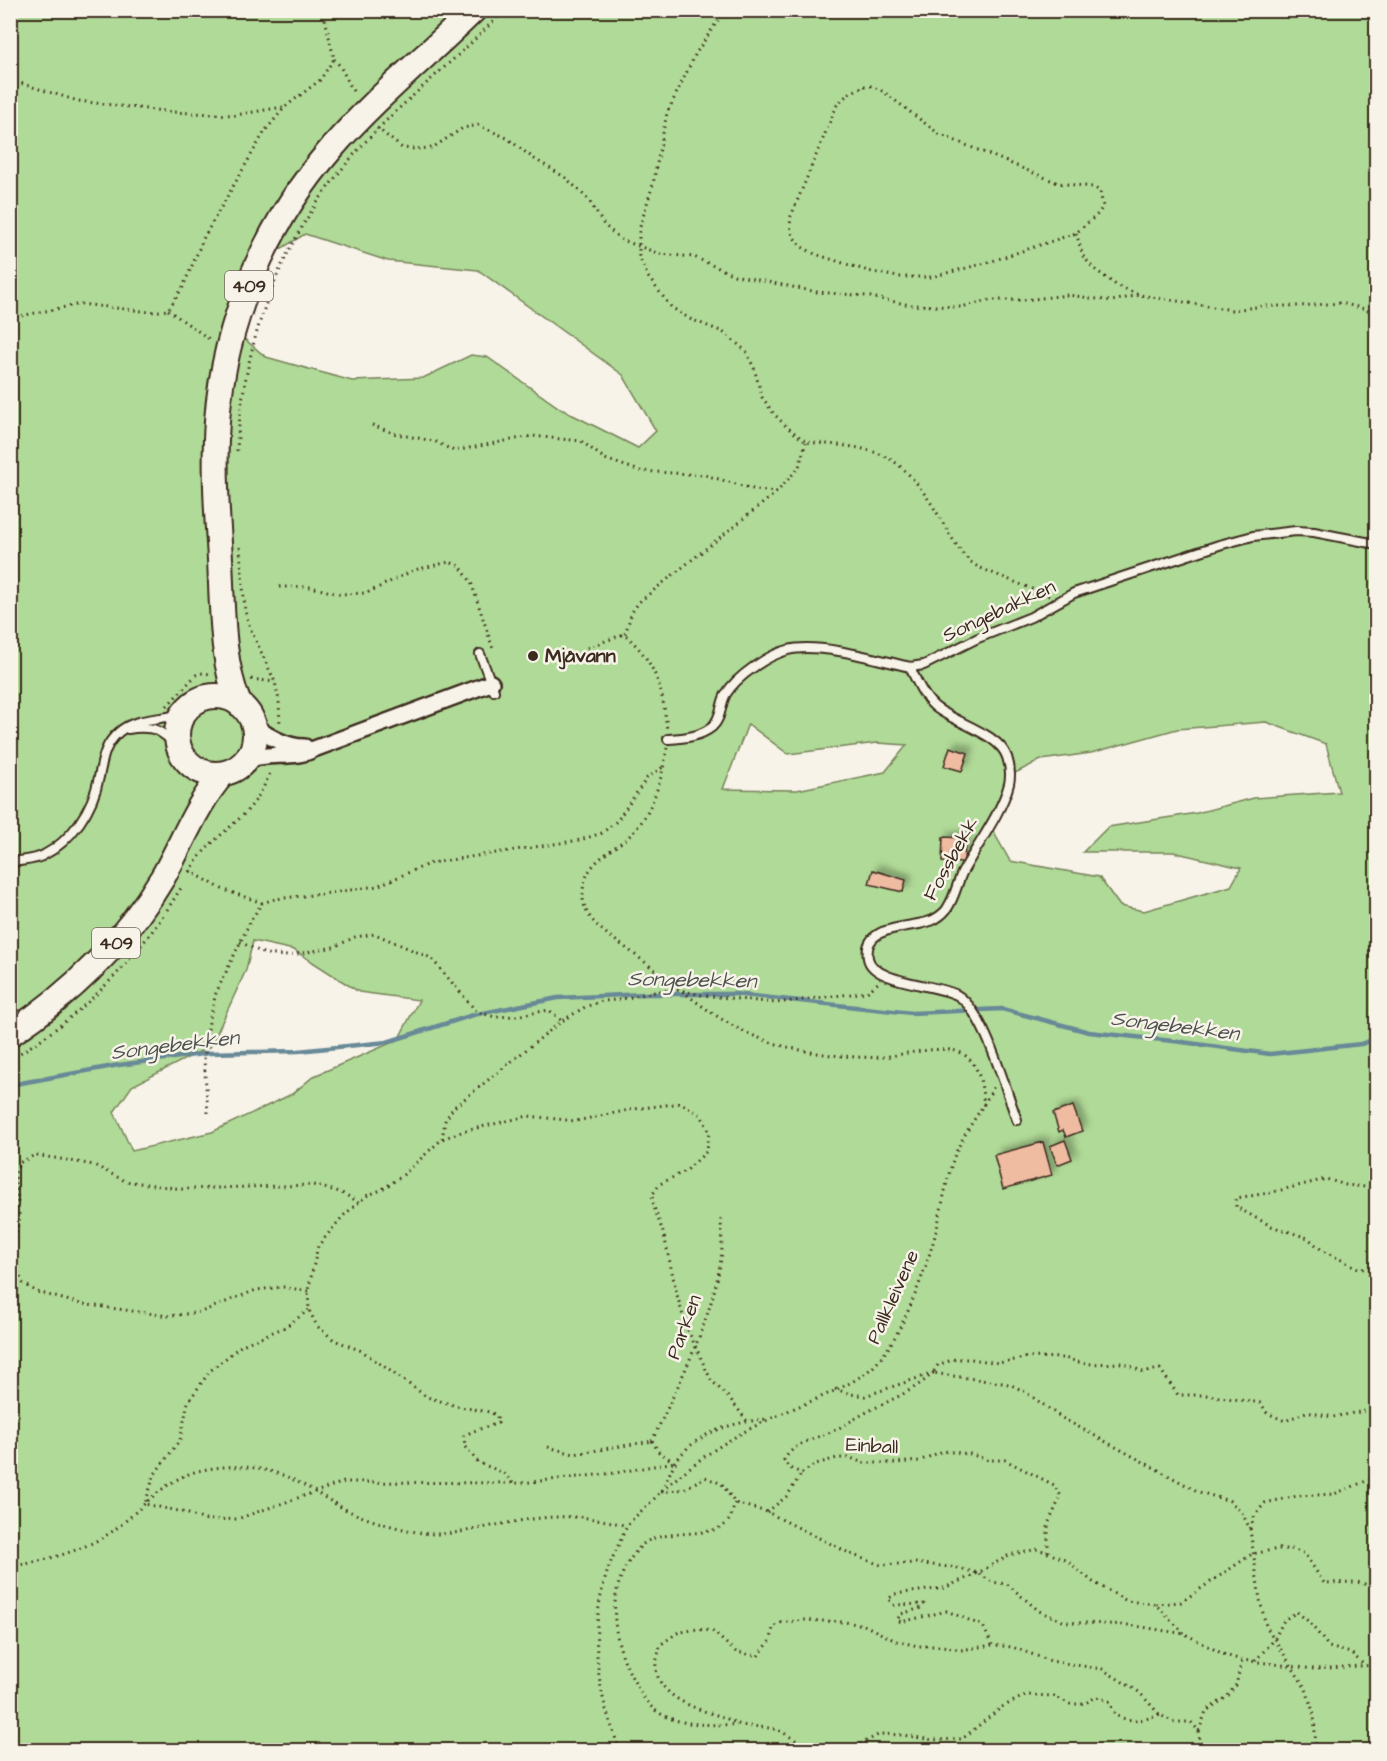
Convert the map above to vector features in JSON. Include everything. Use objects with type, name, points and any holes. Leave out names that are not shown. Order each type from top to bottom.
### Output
[{"type":"main road","name":"409","points":[[253,724],[239,704],[231,681],[224,641],[215,464],[217,421],[228,353],[244,296],[280,222],[318,165],[354,124],[372,121],[474,10]]},
{"type":"main road","name":"409","points":[[189,824],[192,795],[177,730],[212,682],[224,641]]},
{"type":"main road","points":[[193,706],[225,698],[239,704]]},
{"type":"main road","points":[[246,760],[254,743],[253,724]]},
{"type":"main road","points":[[184,756],[205,773],[223,774]]},
{"type":"main road","name":"409","points":[[10,1034],[60,999],[115,944],[150,897],[176,853],[208,790],[223,774],[236,769],[246,760]]},
{"type":"street","points":[[246,760],[276,747],[314,749],[492,687]]},
{"type":"street","points":[[253,724],[276,747]]},
{"type":"lane","name":"Songebakken","points":[[910,667],[924,664],[978,638],[1031,617],[1059,601],[1106,582],[1253,536],[1296,531],[1314,532],[1377,544]]},
{"type":"lane","points":[[668,739],[691,737],[711,728],[717,720],[725,695],[741,675],[789,650],[826,649],[910,667]]},
{"type":"lane","points":[[480,654],[492,687]]},
{"type":"lane","name":"Fossbekk","points":[[887,977],[872,967],[868,961],[870,944],[882,932],[899,926],[934,920],[948,908],[961,876],[1008,786],[1011,774],[1008,758],[1001,747],[936,708],[927,698],[910,667]]},
{"type":"lane","points":[[10,862],[40,857],[61,843],[81,821],[94,795],[106,747],[124,729],[136,721],[163,719],[193,706]]},
{"type":"lane","points":[[124,729],[145,727],[156,729],[165,735],[184,756]]},
{"type":"lane","points":[[887,977],[934,986],[966,1001],[975,1011],[984,1029],[1017,1120]]},
{"type":"path","points":[[323,10],[334,59],[372,121],[402,148],[414,150],[432,148],[463,128],[478,125],[507,138],[533,158],[566,178],[588,199],[612,234],[660,254],[694,257],[734,275],[817,292],[866,296],[910,305],[961,307],[990,300],[1024,300],[1068,295],[1112,301],[1140,295]]},
{"type":"path","points":[[237,460],[241,401],[249,358],[258,324],[276,275],[292,244],[323,195],[352,158],[372,121],[504,10]]},
{"type":"path","points":[[724,10],[696,53],[667,113],[653,184],[639,230],[639,256],[648,277],[671,307],[690,319],[723,332],[746,351],[754,368],[762,397],[774,414],[806,442],[869,451],[890,458],[914,480],[944,524],[957,548],[969,561],[978,567],[1036,589],[1059,601]]},
{"type":"path","points":[[168,310],[183,287],[204,237],[265,131],[285,107],[321,80],[334,59]]},
{"type":"path","points":[[10,80],[78,101],[172,112],[235,115],[285,107]]},
{"type":"path","points":[[864,86],[872,86],[884,92],[939,134],[1058,183],[1093,187],[1100,191],[1103,206],[1099,213],[1076,233],[986,263],[931,276],[898,277],[867,271],[815,254],[800,246],[793,236],[790,216],[837,105],[848,94],[864,86]]},
{"type":"path","points":[[1076,233],[1083,256],[1093,268],[1116,285],[1140,295],[1232,310],[1265,306],[1341,303],[1365,309],[1377,316]]},
{"type":"path","points":[[10,318],[81,304],[151,312],[168,310],[228,353]]},
{"type":"path","points":[[372,425],[396,434],[434,441],[454,451],[532,436],[581,441],[605,459],[640,471],[705,475],[756,490],[777,492]]},
{"type":"path","points":[[587,648],[624,634],[632,612],[639,602],[777,492],[799,467],[806,442]]},
{"type":"path","points":[[10,1059],[69,1018],[118,972],[149,936],[204,850],[242,816],[266,782],[276,747],[280,714],[279,700],[269,666],[245,611],[240,546]]},
{"type":"path","points":[[279,586],[311,587],[339,594],[367,592],[414,570],[449,562],[460,566],[471,582],[493,649]]},
{"type":"path","points":[[624,634],[640,647],[650,662],[665,708],[668,739],[664,766],[647,812],[637,827],[625,841],[595,862],[586,876],[582,891],[583,905],[596,926],[680,990]]},
{"type":"path","points":[[190,871],[222,889],[262,903],[275,899],[377,886],[431,863],[580,840],[602,833],[617,821],[647,778],[664,766]]},
{"type":"path","points":[[208,1113],[204,1049],[216,993],[250,922],[262,903]]},
{"type":"path","points":[[240,942],[265,954],[287,956],[334,947],[356,937],[375,934],[431,958],[477,1012],[495,1017],[549,1010],[562,1021]]},
{"type":"path","points":[[442,1139],[445,1120],[453,1108],[562,1021],[585,1007],[602,1001],[659,991],[680,990],[701,995],[776,1003],[867,992],[887,977]]},
{"type":"path","name":"Pallkleivene","points":[[619,1750],[597,1662],[598,1609],[609,1563],[627,1526],[696,1461],[769,1419],[835,1389],[871,1369],[883,1356],[902,1322],[935,1236],[954,1157],[984,1107],[978,1071],[970,1060],[958,1052],[944,1050],[880,1057],[809,1052],[778,1044],[739,1029],[680,990]]},
{"type":"path","points":[[513,1483],[502,1472],[480,1463],[465,1447],[464,1436],[474,1430],[498,1423],[497,1416],[490,1412],[460,1407],[427,1397],[362,1351],[334,1340],[317,1326],[309,1310],[308,1291],[318,1246],[343,1216],[366,1196],[381,1190],[402,1176],[442,1139],[464,1131],[528,1116],[576,1121],[634,1109],[681,1103],[701,1115],[709,1131],[707,1151],[687,1170],[660,1184],[652,1195],[686,1326],[711,1380],[731,1400],[747,1421]]},
{"type":"path","points":[[308,1291],[283,1287],[256,1290],[201,1312],[169,1316],[81,1304],[37,1292],[23,1283],[13,1261],[19,1214],[15,1174],[19,1163],[35,1155],[94,1165],[125,1181],[182,1189],[313,1185],[340,1192],[359,1202]]},
{"type":"path","points":[[1377,1188],[1346,1185],[1326,1179],[1269,1193],[1236,1198],[1236,1207],[1265,1223],[1308,1238],[1323,1251],[1360,1269],[1377,1268]]},
{"type":"path","name":"Parken","points":[[652,1441],[696,1347],[715,1287],[721,1257],[721,1217]]},
{"type":"path","points":[[145,1504],[154,1475],[180,1440],[188,1402],[210,1371],[242,1345],[285,1327],[309,1310]]},
{"type":"path","points":[[933,1373],[938,1365],[955,1359],[979,1359],[999,1363],[1029,1357],[1064,1358],[1086,1364],[1124,1363],[1143,1372],[1160,1369],[1178,1395],[1206,1395],[1262,1403],[1267,1413],[1285,1421],[1306,1412],[1333,1417],[1377,1409]]},
{"type":"path","points":[[835,1389],[865,1396],[933,1373],[1009,1384],[1024,1391],[1062,1418],[1199,1492],[1230,1501],[1242,1513],[1250,1529],[1252,1554],[1266,1626],[1306,1689],[1314,1715],[1316,1750]]},
{"type":"path","name":"Einball","points":[[933,1373],[925,1381],[834,1431],[802,1443],[790,1451],[784,1460],[789,1468],[802,1473],[816,1464],[837,1458],[851,1458],[863,1463],[896,1463],[919,1461],[943,1451],[969,1454],[988,1460],[1005,1460],[1054,1485],[1061,1496],[1048,1524],[1048,1552]]},
{"type":"path","points":[[661,1492],[675,1462],[692,1445],[709,1434],[747,1421],[769,1419]]},
{"type":"path","points":[[548,1447],[574,1454],[652,1441],[659,1452],[675,1462]]},
{"type":"path","points":[[145,1504],[183,1512],[205,1520],[237,1519],[344,1482],[513,1483],[615,1473],[675,1462]]},
{"type":"path","points":[[10,1567],[54,1558],[86,1546],[112,1531],[170,1483],[194,1472],[217,1467],[261,1469],[288,1477],[350,1512],[383,1524],[419,1533],[441,1534],[534,1519],[580,1516],[601,1518],[627,1526]]},
{"type":"path","points":[[767,1512],[787,1496],[802,1473]]},
{"type":"path","points":[[661,1492],[684,1489],[705,1477],[722,1484],[735,1503],[767,1512],[853,1555],[881,1565],[915,1563],[958,1568],[978,1573],[992,1582],[1007,1584],[1040,1611],[1065,1622],[1129,1625],[1185,1634]]},
{"type":"path","points":[[1250,1529],[1255,1515],[1265,1503],[1297,1496],[1334,1494],[1377,1477]]},
{"type":"path","points":[[735,1503],[728,1521],[716,1529],[658,1536],[640,1546],[623,1572],[615,1596],[613,1618],[623,1662],[647,1704],[662,1714],[691,1724],[760,1725],[778,1730],[812,1750],[824,1750]]},
{"type":"path","points":[[992,1645],[983,1626],[947,1611],[901,1622],[897,1620],[901,1614],[921,1608],[924,1604],[894,1605],[888,1599],[895,1594],[944,1588],[978,1573],[1009,1555],[1038,1549],[1066,1560],[1093,1582],[1127,1601],[1155,1604],[1181,1602],[1252,1554],[1278,1549],[1291,1549],[1304,1553],[1324,1583],[1357,1582],[1377,1587]]},
{"type":"path","points":[[1155,1604],[1185,1634],[1225,1655],[1242,1660],[1314,1669],[1377,1665]]},
{"type":"path","points":[[1255,1661],[1274,1640],[1284,1620],[1297,1612],[1309,1622],[1329,1647],[1351,1653],[1364,1665]]},
{"type":"path","points":[[740,1725],[692,1708],[673,1696],[661,1681],[658,1673],[656,1665],[660,1646],[677,1633],[697,1629],[712,1631],[736,1652],[758,1656],[771,1640],[773,1627],[781,1623],[804,1620],[864,1625],[896,1641],[918,1646],[942,1646],[961,1650],[992,1645],[1012,1647],[1051,1661],[1102,1669],[1139,1692],[1160,1715],[1174,1722],[1191,1722],[1199,1731]]},
{"type":"path","points":[[1242,1660],[1236,1685],[1227,1697],[1206,1711],[1199,1731],[1200,1742],[1205,1747],[1227,1743],[1240,1745],[1247,1750]]},
{"type":"path","points":[[831,1750],[857,1746],[880,1734],[933,1740],[962,1739],[1002,1707],[1026,1695],[1054,1696],[1070,1704],[1084,1704],[1096,1696],[1109,1701],[1115,1716],[1126,1721],[1146,1720],[1160,1715]]},
{"type":"green space","points":[[11,11],[1376,11],[1376,1750],[11,1750]],"holes":[[[305,234],[388,261],[478,270],[623,375],[656,431],[638,448],[561,409],[487,357],[471,355],[423,378],[352,381],[266,357],[236,332],[277,251]],[[1266,722],[1326,744],[1339,792],[1254,798],[1197,813],[1108,827],[1083,852],[1173,852],[1241,868],[1231,886],[1144,911],[1120,906],[1099,877],[1010,861],[993,831],[1011,775],[1041,760],[1091,753],[1177,729]],[[748,724],[788,754],[877,743],[907,745],[885,772],[797,790],[723,789]],[[253,941],[294,950],[359,992],[419,1000],[398,1040],[314,1076],[292,1094],[212,1132],[132,1151],[114,1112],[132,1086],[211,1046],[246,970]]]},
{"type":"building","points":[[950,747],[968,753],[962,771],[944,766]]},
{"type":"building","points":[[943,837],[965,838],[964,863],[942,862]]},
{"type":"building","points":[[873,870],[906,880],[903,892],[869,884]]},
{"type":"building","points":[[1073,1106],[1082,1131],[1066,1137],[1063,1130],[1059,1132],[1053,1113]]},
{"type":"building","points":[[1065,1140],[1072,1159],[1057,1165],[1050,1146]]},
{"type":"building","points":[[1043,1142],[1052,1175],[1003,1189],[994,1155]]},
{"type":"waterway","name":"Songebekken","points":[[10,1085],[119,1065],[210,1053],[298,1051],[387,1042],[473,1015],[558,998],[645,994],[734,994],[912,1013],[1002,1009],[1089,1032],[1270,1054],[1361,1044],[1376,1039]]},
{"type":"place","name":"Mjåvann","points":[[533,656]]}]
